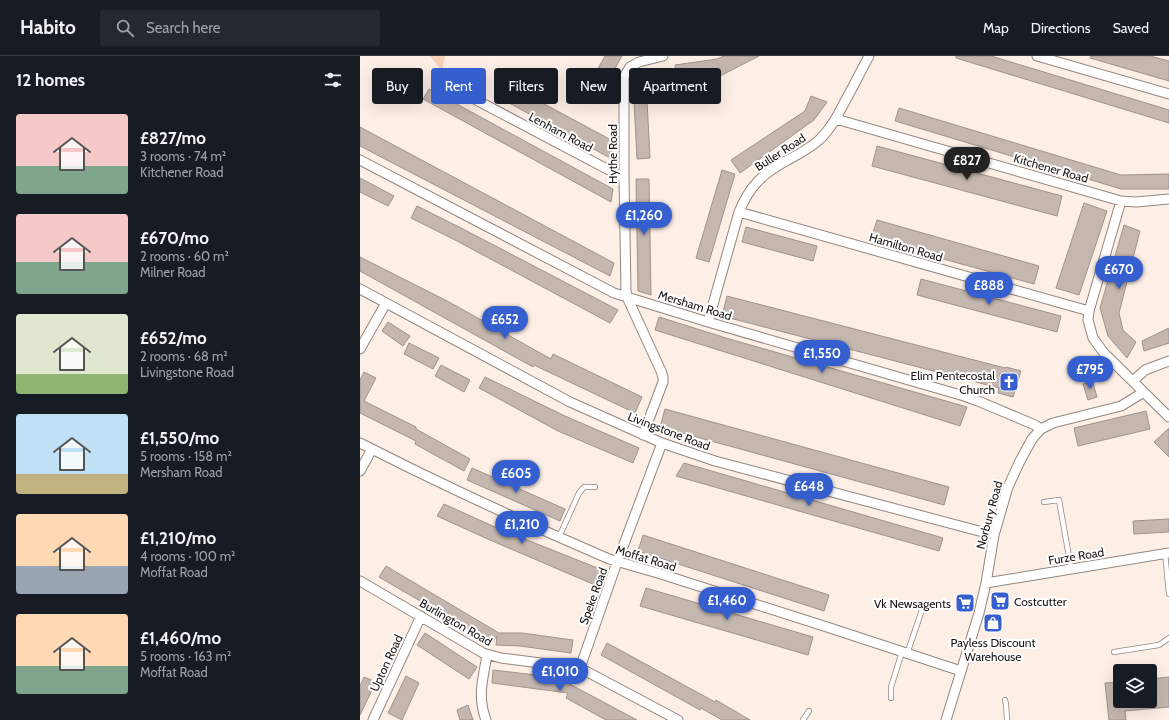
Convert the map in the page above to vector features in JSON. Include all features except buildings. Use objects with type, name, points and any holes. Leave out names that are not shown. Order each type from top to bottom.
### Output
[{"type":"street","name":"Hythe Road","points":[[643,435],[663,382],[663,377],[627,297],[625,285],[624,77],[630,67],[639,62],[663,56]]},
{"type":"street","name":"Buller Road","points":[[708,322],[744,199],[751,188],[760,179],[820,139],[836,119],[869,56]]},
{"type":"street","points":[[1037,56],[1169,94]]},
{"type":"street","name":"Lenham Road","points":[[484,104],[624,178]]},
{"type":"street","name":"Kitchener Road","points":[[836,119],[1121,201],[1136,202],[1169,199]]},
{"type":"street","name":"Mersham Road","points":[[360,160],[614,293],[708,322],[971,398],[1035,425],[1041,429]]},
{"type":"street","points":[[1121,201],[1089,311],[1088,320],[1093,338],[1104,353],[1169,417]]},
{"type":"street","name":"Hamilton Road","points":[[740,212],[1089,311]]},
{"type":"street","name":"Livingstone Road","points":[[360,289],[570,402],[662,443],[715,461],[994,535]]},
{"type":"street","points":[[360,349],[386,302]]},
{"type":"street","points":[[1133,381],[1145,370],[1169,362]]},
{"type":"street","name":"Norbury Road","points":[[946,720],[986,583],[994,535],[1006,494],[1013,474],[1032,439],[1041,429],[1053,423],[1121,406],[1144,392]]},
{"type":"street","name":"Moffat Road","points":[[360,443],[520,520],[618,562],[661,574],[961,671]]},
{"type":"street","name":"Speke Road","points":[[580,668],[662,443]]},
{"type":"street","points":[[360,471],[372,449]]},
{"type":"street","name":"Furze Road","points":[[986,583],[1167,553]]},
{"type":"street","name":"Burlington Road","points":[[360,581],[476,650],[487,655],[580,668],[661,716],[678,720]]},
{"type":"street","name":"Upton Road","points":[[373,720],[421,616]]},
{"type":"street","points":[[486,720],[482,710],[481,697],[487,655]]},
{"type":"lane","points":[[559,537],[579,493],[584,487],[595,487]]},
{"type":"lane","points":[[1044,502],[1059,500],[1071,568]]},
{"type":"lane","points":[[1167,553],[1169,594]]},
{"type":"lane","points":[[891,698],[891,687],[923,607]]},
{"type":"lane","points":[[1114,652],[1159,645],[1169,638]]},
{"type":"lane","points":[[1005,700],[1007,720]]},
{"type":"lane","points":[[803,720],[809,711]]},
{"type":"shaded area","points":[[430,56],[445,56],[443,68],[440,68]]},
{"type":"place","name":"Elim Pentecostal Church","points":[[1009,382]]},
{"type":"place","name":"Costcutter","points":[[1000,601]]},
{"type":"place","name":"Vk Newsagents","points":[[965,603]]},
{"type":"place","name":"Payless Discount Warehouse","points":[[993,623]]}]
